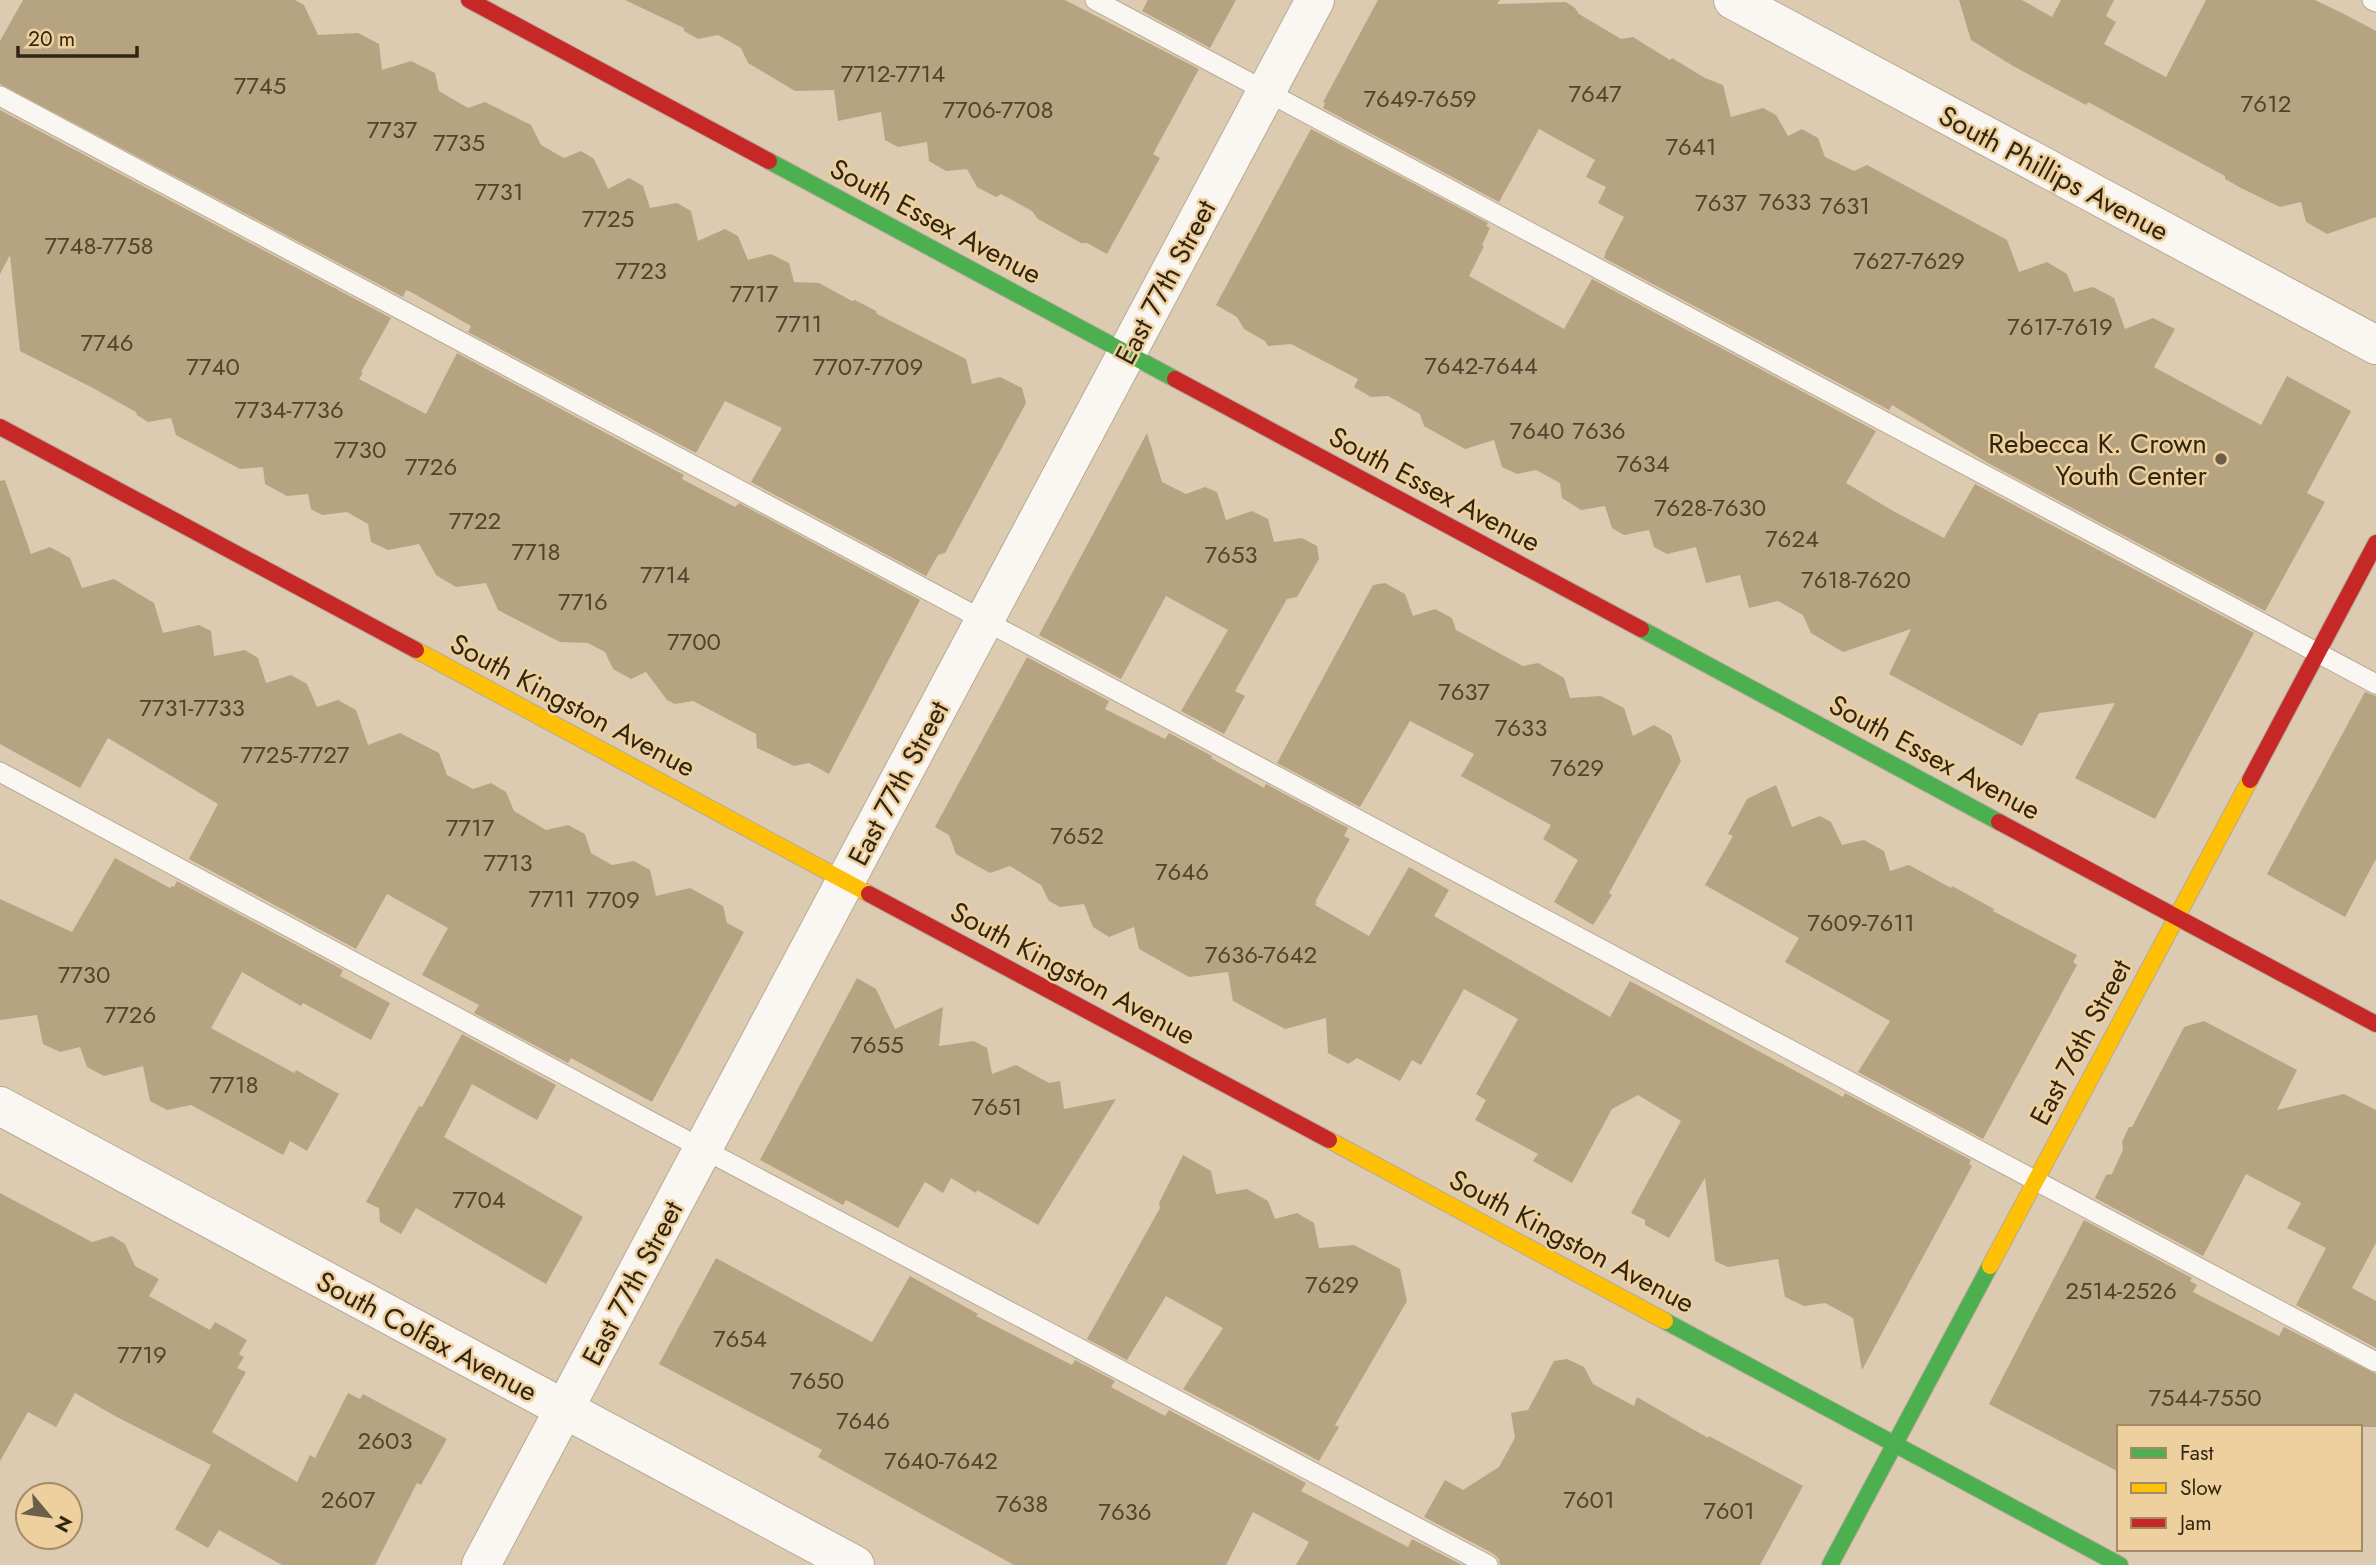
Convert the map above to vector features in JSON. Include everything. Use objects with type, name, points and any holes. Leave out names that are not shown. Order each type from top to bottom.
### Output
[{"type":"street","name":"South Essex Avenue","points":[[469,0],[2376,1024]]},
{"type":"street","name":"East 77th Street","points":[[481,1565],[1315,0]]},
{"type":"street","name":"South Phillips Avenue","points":[[1733,0],[2376,345]]},
{"type":"street","name":"South Kingston Avenue","points":[[0,427],[2120,1565]]},
{"type":"street","name":"East 76th Street","points":[[1830,1565],[2376,543]]},
{"type":"street","name":"South Colfax Avenue","points":[[0,1106],[855,1565]]},
{"type":"lane","points":[[1095,0],[2376,684]]},
{"type":"lane","points":[[0,96],[2376,1362]]},
{"type":"lane","points":[[0,772],[1488,1565]]},
{"type":"building","points":[[23,0],[295,0],[304,5],[318,35],[358,33],[379,44],[382,70],[411,61],[435,73],[439,91],[468,108],[485,102],[531,125],[541,145],[564,158],[581,151],[594,159],[608,189],[629,178],[643,186],[650,208],[677,203],[691,211],[698,241],[725,229],[738,236],[748,260],[771,254],[789,263],[794,282],[819,283],[852,301],[855,300],[966,359],[972,384],[1000,377],[1022,388],[1026,403],[945,553],[938,555],[926,576],[751,482],[782,428],[725,401],[696,453],[468,332],[471,326],[411,292],[406,290],[403,297],[0,84],[0,41]]},
{"type":"building","points":[[625,0],[1065,0],[1199,69],[1153,154],[1160,158],[1107,254],[1038,219],[1032,211],[1001,194],[996,197],[977,187],[967,169],[946,171],[929,161],[927,142],[898,147],[885,140],[881,112],[838,121],[834,90],[795,91],[748,63],[741,48],[718,35],[698,39],[684,31],[684,28]]},
{"type":"building","points":[[1148,0],[1236,0],[1210,48],[1142,11]]},
{"type":"building","points":[[1378,0],[1500,0],[1497,4],[1566,2],[1579,14],[1621,39],[1633,37],[1670,60],[1672,58],[1705,78],[1723,85],[1731,117],[1763,108],[1776,115],[1788,136],[1802,129],[1818,138],[1825,157],[1854,171],[1867,165],[2007,240],[2019,272],[2047,262],[2067,274],[2074,292],[2093,287],[2114,298],[2125,329],[2153,318],[2175,329],[2154,367],[2261,425],[2287,376],[2351,411],[2307,493],[2325,502],[2265,611],[1988,463],[1892,405],[1889,410],[1604,258],[1624,217],[1598,203],[1606,187],[1586,177],[1595,160],[1539,129],[1499,202],[1323,108],[1323,102]]},
{"type":"building","points":[[1959,0],[2022,0],[2052,17],[2061,0],[2114,0],[2106,16],[2116,22],[2104,44],[2166,77],[2206,0],[2315,0],[2346,15],[2376,31],[2376,217],[2327,234],[2306,222],[2301,202],[2280,207],[2241,188],[2225,179],[2225,176],[2088,102],[2086,105],[2013,66],[1971,40]]},
{"type":"building","points":[[0,110],[391,318],[359,379],[426,414],[457,353],[684,475],[682,479],[735,507],[739,503],[920,600],[829,774],[809,763],[794,766],[757,748],[756,734],[693,701],[675,704],[667,700],[646,672],[631,679],[613,669],[605,652],[588,643],[560,642],[498,610],[486,583],[456,587],[436,575],[419,544],[388,550],[371,542],[368,524],[347,512],[322,515],[311,509],[308,494],[287,496],[265,484],[263,467],[240,469],[176,435],[171,418],[148,422],[136,412],[91,387],[20,351],[10,255],[0,274]]},
{"type":"building","points":[[1311,129],[1488,223],[1486,226],[1490,228],[1482,245],[1484,246],[1469,276],[1564,329],[1592,279],[1876,431],[1846,483],[1895,512],[1944,538],[1975,484],[2254,633],[2155,819],[2075,778],[2115,703],[2039,713],[2022,746],[1889,674],[1911,629],[1843,652],[1811,633],[1803,615],[1778,601],[1749,608],[1740,575],[1706,583],[1696,547],[1667,554],[1654,547],[1649,530],[1624,535],[1612,528],[1605,506],[1581,510],[1562,498],[1560,483],[1536,470],[1517,474],[1502,467],[1494,440],[1465,449],[1424,426],[1420,414],[1388,396],[1371,397],[1354,387],[1358,379],[1291,344],[1268,346],[1265,341],[1244,329],[1237,317],[1216,305]]},
{"type":"building","points":[[1147,433],[1162,482],[1186,494],[1205,487],[1217,492],[1226,520],[1252,511],[1268,519],[1274,542],[1302,538],[1317,546],[1319,559],[1297,597],[1287,599],[1235,691],[1245,696],[1224,734],[1181,711],[1228,630],[1166,596],[1121,679],[1039,635]]},
{"type":"building","points":[[5,480],[31,554],[50,547],[70,558],[82,588],[114,579],[154,603],[163,633],[199,625],[211,631],[214,656],[245,650],[258,658],[266,683],[291,675],[307,684],[317,707],[338,700],[356,710],[368,745],[400,733],[439,753],[447,775],[473,789],[491,783],[506,792],[514,811],[546,830],[568,825],[585,834],[591,853],[612,865],[634,861],[650,870],[656,896],[690,888],[723,906],[727,923],[744,932],[652,1102],[571,1058],[568,1063],[474,1013],[479,1005],[422,975],[448,928],[387,894],[356,949],[189,859],[218,804],[108,738],[80,788],[0,744],[0,481]]},
{"type":"building","points":[[1385,583],[1405,594],[1413,616],[1435,609],[1452,618],[1456,630],[1523,666],[1538,663],[1564,678],[1570,698],[1601,696],[1624,708],[1633,736],[1654,725],[1671,735],[1681,761],[1609,893],[1612,895],[1593,925],[1554,902],[1578,860],[1543,839],[1551,825],[1461,776],[1474,754],[1410,721],[1360,807],[1277,763],[1373,585]]},
{"type":"building","points":[[1027,657],[1109,701],[1105,709],[1165,739],[1169,733],[1264,788],[1266,784],[1348,828],[1344,836],[1350,839],[1315,905],[1369,936],[1409,867],[1449,890],[1434,916],[1610,1017],[1630,981],[1843,1097],[1845,1093],[1971,1160],[1969,1164],[1972,1166],[1862,1370],[1853,1318],[1825,1303],[1804,1306],[1785,1297],[1778,1259],[1728,1267],[1715,1261],[1705,1178],[1669,1238],[1645,1225],[1645,1220],[1631,1213],[1681,1121],[1638,1095],[1612,1109],[1572,1183],[1533,1161],[1538,1154],[1475,1120],[1486,1100],[1476,1094],[1518,1019],[1464,989],[1421,1065],[1412,1060],[1400,1081],[1357,1058],[1348,1064],[1328,1053],[1326,1018],[1285,1029],[1233,1001],[1228,972],[1189,977],[1139,949],[1134,927],[1109,937],[1093,927],[1084,904],[1060,907],[1049,901],[1041,885],[1010,866],[990,873],[956,854],[949,835],[935,827]]},
{"type":"building","points":[[2365,692],[2376,696],[2376,859],[2345,917],[2267,874]]},
{"type":"building","points":[[1776,785],[1792,827],[1820,816],[1831,822],[1842,845],[1864,840],[1884,851],[1890,871],[1909,865],[2077,955],[2073,962],[2077,965],[1983,1139],[1858,1072],[1890,1021],[1785,962],[1799,938],[1705,885],[1733,836],[1728,834],[1747,799]]},
{"type":"building","points":[[115,858],[170,888],[174,887],[177,881],[343,970],[340,976],[390,1003],[371,1040],[303,1003],[301,1006],[242,972],[211,1028],[339,1094],[307,1151],[290,1141],[283,1155],[191,1105],[167,1110],[150,1101],[143,1066],[104,1076],[87,1067],[80,1047],[60,1052],[43,1044],[37,1015],[0,1020],[0,899],[72,932]]},
{"type":"building","points":[[857,978],[876,989],[895,1029],[943,1007],[939,1046],[974,1041],[987,1048],[992,1074],[1016,1065],[1049,1083],[1060,1081],[1064,1109],[1116,1099],[1038,1225],[951,1178],[943,1193],[925,1182],[898,1228],[846,1200],[843,1205],[760,1160]]},
{"type":"building","points":[[2204,1021],[2297,1070],[2277,1110],[2344,1094],[2376,1110],[2376,1243],[2352,1288],[2376,1301],[2376,1348],[2296,1305],[2326,1248],[2287,1228],[2301,1203],[2246,1174],[2203,1256],[2095,1198],[2106,1175],[2112,1174],[2123,1150],[2122,1142],[2129,1127],[2132,1127],[2184,1027]]},
{"type":"building","points":[[462,1034],[556,1085],[537,1120],[472,1084],[444,1137],[583,1217],[546,1284],[416,1208],[401,1234],[380,1222],[379,1208],[366,1202]]},
{"type":"building","points":[[1183,1155],[1211,1171],[1216,1194],[1247,1189],[1268,1201],[1275,1219],[1297,1213],[1314,1223],[1319,1248],[1354,1245],[1400,1269],[1407,1301],[1335,1425],[1339,1427],[1319,1461],[1183,1389],[1223,1328],[1166,1296],[1127,1360],[1087,1339],[1160,1208],[1159,1203]]},
{"type":"building","points":[[0,1193],[92,1242],[112,1236],[125,1244],[135,1266],[159,1279],[149,1296],[210,1330],[215,1322],[247,1340],[239,1354],[244,1357],[237,1368],[246,1372],[212,1432],[297,1482],[310,1455],[315,1458],[348,1393],[360,1399],[363,1394],[447,1439],[421,1485],[417,1483],[375,1565],[282,1565],[219,1530],[208,1548],[175,1529],[211,1465],[75,1393],[56,1427],[28,1412],[0,1461]]},
{"type":"building","points":[[2084,1220],[2192,1278],[2190,1281],[2197,1285],[2193,1292],[2279,1336],[2284,1327],[2376,1374],[2376,1427],[2117,1425],[2117,1471],[1989,1404]]},
{"type":"building","points":[[716,1258],[872,1342],[910,1276],[978,1314],[976,1316],[1072,1365],[1075,1360],[1115,1381],[1111,1387],[1165,1416],[1169,1410],[1306,1483],[1301,1491],[1408,1547],[1412,1539],[1462,1565],[1296,1565],[1309,1542],[1253,1512],[1226,1565],[1014,1565],[818,1457],[822,1450],[659,1364]]},
{"type":"building","points":[[1567,1359],[1584,1367],[1593,1384],[1634,1406],[1637,1397],[1708,1438],[1709,1436],[1803,1486],[1760,1565],[1500,1565],[1494,1554],[1424,1517],[1445,1480],[1463,1490],[1499,1467],[1515,1438],[1511,1413],[1528,1410],[1554,1361]]},
{"type":"traffic: fast","points":[[769,161],[1175,379]]},
{"type":"traffic: fast","points":[[1641,629],[1999,822]]},
{"type":"traffic: fast","points":[[1830,1565],[1990,1266]]},
{"type":"traffic: fast","points":[[1665,1321],[2120,1565]]},
{"type":"traffic: slow","points":[[416,650],[869,894]]},
{"type":"traffic: slow","points":[[1990,1266],[2250,780]]},
{"type":"traffic: slow","points":[[1329,1140],[1665,1321]]},
{"type":"traffic: jam","points":[[469,0],[769,161]]},
{"type":"traffic: jam","points":[[1175,379],[1641,629]]},
{"type":"traffic: jam","points":[[0,427],[416,650]]},
{"type":"traffic: jam","points":[[2250,780],[2376,543]]},
{"type":"traffic: jam","points":[[1999,822],[2376,1024]]},
{"type":"traffic: jam","points":[[869,894],[1329,1140]]},
{"type":"place","name":"Rebecca K. Crown Youth Center","points":[[2221,459]]}]
